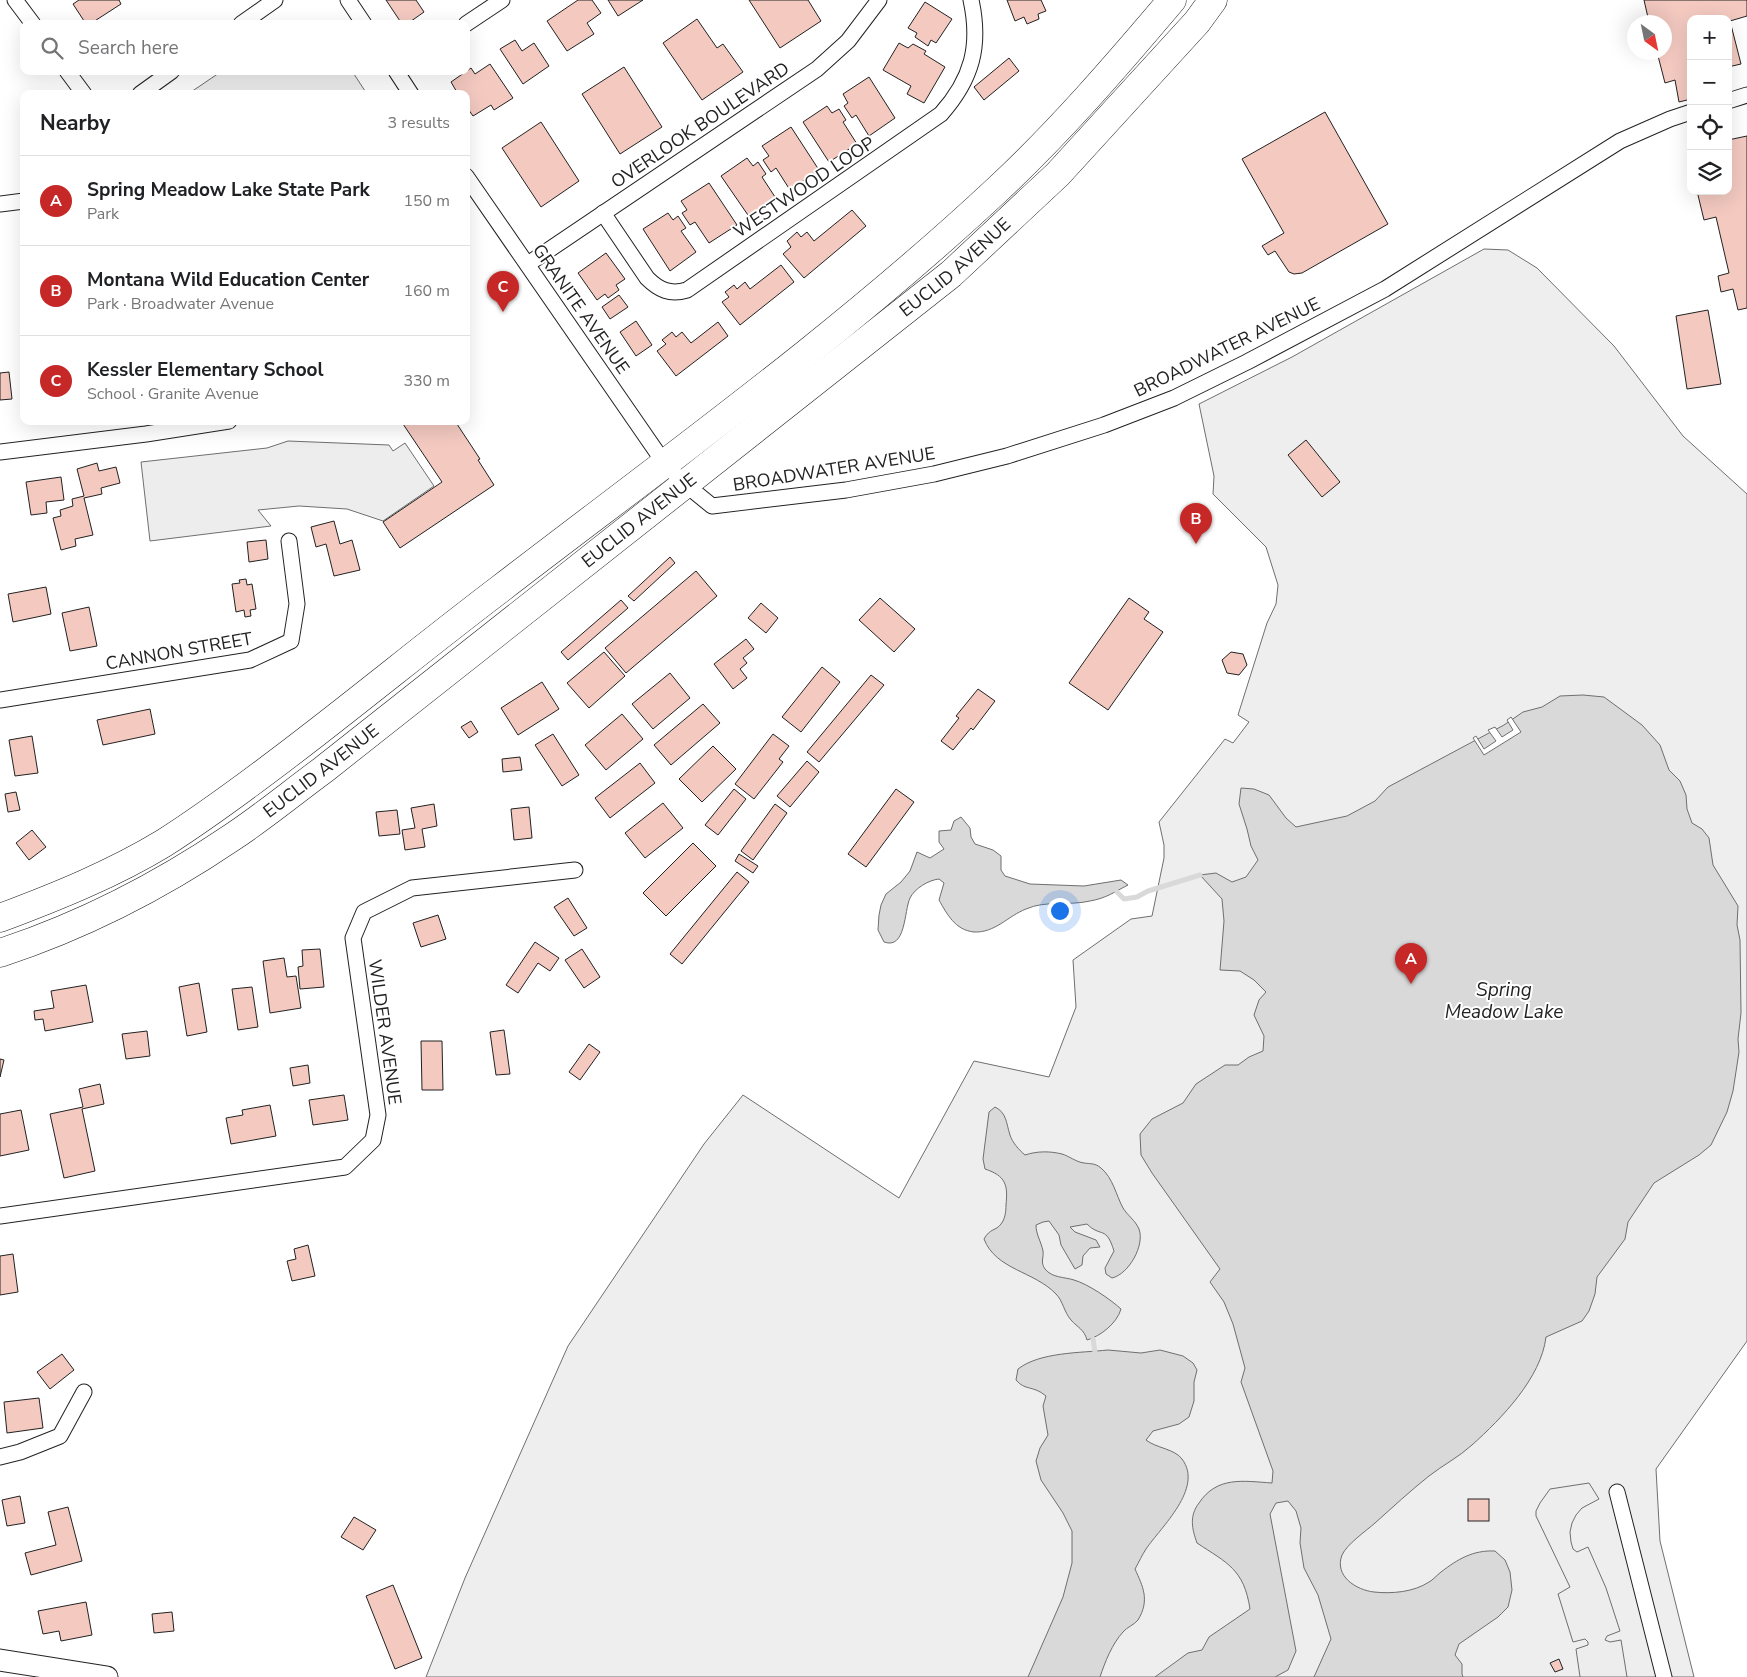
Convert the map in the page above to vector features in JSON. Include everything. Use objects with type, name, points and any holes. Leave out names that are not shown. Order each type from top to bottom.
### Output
[{"type":"highway","name":"EUCLID AVENUE","points":[[0,918],[44,902],[103,875],[160,845],[233,797],[478,606],[665,464],[831,333],[914,264],[1000,187],[1066,120],[1131,49],[1172,0]]},
{"type":"highway","name":"EUCLID AVENUE","points":[[0,953],[37,941],[94,916],[154,884],[232,838],[323,770],[951,274],[1058,174],[1197,22],[1213,0]]},
{"type":"highway","points":[[301,744],[323,770]]},
{"type":"street","points":[[16,0],[30,20]]},
{"type":"street","points":[[247,20],[275,0]]},
{"type":"street","points":[[348,0],[361,20]]},
{"type":"street","points":[[470,21],[502,0]]},
{"type":"street","name":"OVERLOOK BOULEVARD","points":[[528,264],[817,69],[848,40],[879,0]]},
{"type":"street","name":"WESTWOOD LOOP","points":[[603,213],[653,284],[669,292],[678,293],[687,290],[941,114],[962,86],[970,66],[976,37],[971,0]]},
{"type":"street","points":[[70,75],[81,90]]},
{"type":"street","points":[[146,90],[166,75]]},
{"type":"street","points":[[398,75],[408,90]]},
{"type":"street","points":[[1732,100],[1747,95]]},
{"type":"street","name":"BROADWATER AVENUE","points":[[665,464],[685,484],[712,506],[846,490],[934,474],[1008,456],[1104,425],[1174,398],[1247,362],[1385,289],[1620,141],[1687,113]]},
{"type":"street","name":"GRANITE AVENUE","points":[[470,182],[665,464]]},
{"type":"street","points":[[0,204],[20,202]]},
{"type":"street","points":[[0,452],[203,425]]},
{"type":"street","name":"CANNON STREET","points":[[0,700],[250,660],[291,641],[297,604],[289,541]]},
{"type":"street","name":"WILDER AVENUE","points":[[0,1216],[345,1167],[374,1140],[378,1115],[353,938],[364,912],[412,888],[574,870]]},
{"type":"street","points":[[0,1457],[20,1452],[60,1436],[84,1392]]},
{"type":"street","points":[[1617,1492],[1664,1677]]},
{"type":"street","points":[[0,1660],[107,1677]]},
{"type":"shaded area","points":[[216,75],[355,75],[364,90],[194,90]]},
{"type":"shaded area","points":[[1484,249],[1508,250],[1537,268],[1614,346],[1683,436],[1747,494],[1747,1341],[1656,1469],[1660,1541],[1694,1677],[426,1677],[465,1578],[568,1346],[704,1144],[743,1095],[899,1198],[974,1061],[1049,1077],[1076,1007],[1073,960],[1131,919],[1152,916],[1164,858],[1164,845],[1159,822],[1225,739],[1233,743],[1249,722],[1238,715],[1267,623],[1276,604],[1278,585],[1266,547],[1213,494],[1214,476],[1199,404],[1292,357]]},
{"type":"shaded area","points":[[288,441],[389,445],[393,451],[405,443],[434,486],[383,521],[347,509],[299,506],[258,510],[271,526],[150,541],[141,462],[267,448]]},
{"type":"shaded area","points":[[1589,1483],[1599,1499],[1582,1508],[1576,1515],[1570,1532],[1571,1542],[1573,1549],[1577,1552],[1588,1547],[1606,1588],[1620,1631],[1607,1636],[1605,1640],[1610,1642],[1621,1640],[1627,1677],[1580,1677],[1576,1649],[1588,1645],[1588,1642],[1585,1639],[1573,1642],[1558,1594],[1570,1587],[1536,1516],[1540,1503],[1550,1489]]},
{"type":"water","name":"Spring Meadow Lake","points":[[1583,695],[1604,697],[1642,725],[1660,745],[1669,770],[1680,781],[1686,795],[1687,809],[1692,823],[1702,829],[1709,838],[1713,865],[1738,906],[1737,925],[1740,940],[1741,1013],[1738,1039],[1739,1052],[1733,1091],[1727,1112],[1711,1145],[1699,1155],[1654,1183],[1628,1222],[1625,1239],[1597,1277],[1595,1294],[1589,1311],[1582,1321],[1546,1337],[1537,1367],[1507,1410],[1472,1445],[1415,1487],[1352,1542],[1342,1555],[1341,1569],[1348,1581],[1367,1591],[1381,1593],[1403,1592],[1417,1588],[1466,1556],[1480,1552],[1495,1551],[1505,1560],[1510,1572],[1512,1590],[1508,1607],[1498,1617],[1459,1644],[1455,1655],[1462,1664],[1463,1677],[1314,1677],[1331,1639],[1318,1595],[1304,1568],[1300,1543],[1301,1528],[1296,1511],[1288,1501],[1276,1503],[1270,1514],[1296,1651],[1288,1670],[1275,1677],[1155,1677],[1188,1653],[1202,1650],[1209,1637],[1250,1609],[1243,1585],[1233,1568],[1197,1543],[1193,1528],[1193,1518],[1199,1503],[1214,1488],[1222,1484],[1241,1481],[1272,1483],[1273,1471],[1241,1382],[1245,1368],[1233,1324],[1224,1302],[1210,1282],[1220,1269],[1141,1155],[1140,1134],[1152,1119],[1183,1103],[1196,1084],[1225,1065],[1238,1065],[1249,1057],[1263,1051],[1264,1036],[1254,1015],[1259,1000],[1266,992],[1254,980],[1240,971],[1220,970],[1224,921],[1222,899],[1200,875],[1216,873],[1232,882],[1246,877],[1258,860],[1251,846],[1239,804],[1241,788],[1254,789],[1269,795],[1286,818],[1296,827],[1347,816],[1375,801],[1388,787],[1504,725],[1523,712],[1542,707],[1560,696]]},
{"type":"water","points":[[961,817],[970,828],[971,837],[975,844],[993,850],[1001,856],[1001,870],[1005,876],[1030,884],[1084,886],[1121,880],[1128,885],[1096,900],[1034,906],[1019,912],[995,927],[982,932],[974,932],[967,931],[952,921],[939,900],[944,883],[939,879],[923,885],[912,894],[900,935],[891,943],[884,942],[878,930],[881,905],[886,894],[901,882],[910,871],[917,852],[930,858],[944,849],[939,842],[939,831],[951,830],[954,821]]},
{"type":"water","points":[[995,1107],[1004,1115],[1012,1140],[1025,1155],[1039,1152],[1057,1153],[1081,1162],[1095,1164],[1101,1168],[1111,1182],[1123,1208],[1139,1229],[1140,1243],[1134,1258],[1124,1271],[1112,1278],[1106,1274],[1105,1268],[1114,1251],[1106,1235],[1087,1224],[1070,1227],[1075,1232],[1096,1240],[1100,1247],[1090,1248],[1083,1256],[1082,1265],[1075,1269],[1061,1245],[1059,1235],[1049,1221],[1036,1225],[1043,1251],[1043,1264],[1048,1272],[1055,1276],[1086,1285],[1105,1296],[1121,1309],[1112,1324],[1092,1338],[1087,1340],[1086,1336],[1069,1317],[1056,1294],[1037,1280],[1006,1264],[997,1257],[984,1239],[988,1233],[1001,1224],[1006,1210],[1007,1192],[1004,1182],[997,1175],[985,1169],[983,1159],[989,1112]]},
{"type":"water","points":[[1108,1350],[1141,1353],[1160,1350],[1183,1356],[1193,1363],[1197,1370],[1194,1382],[1194,1401],[1189,1417],[1179,1424],[1153,1431],[1146,1440],[1182,1459],[1187,1470],[1188,1482],[1178,1507],[1146,1549],[1135,1569],[1144,1594],[1142,1613],[1138,1620],[1125,1630],[1115,1642],[1100,1677],[1028,1677],[1063,1597],[1072,1563],[1072,1531],[1063,1513],[1041,1480],[1036,1461],[1040,1448],[1048,1435],[1043,1406],[1046,1396],[1037,1390],[1019,1383],[1016,1380],[1018,1369],[1027,1363],[1049,1356]]},
{"type":"pier","points":[[1511,717],[1521,732],[1484,755],[1473,738],[1476,736],[1484,749],[1496,741],[1488,730],[1495,727],[1502,737],[1513,730],[1507,720]]},
{"type":"building","points":[[79,0],[119,0],[121,4],[96,20],[83,20],[73,4]]},
{"type":"building","points":[[386,0],[416,0],[424,12],[413,20],[399,20]]},
{"type":"building","points":[[578,0],[592,0],[601,13],[587,23],[594,34],[567,51],[547,21]]},
{"type":"building","points":[[608,0],[643,0],[618,16]]},
{"type":"building","points":[[749,0],[808,0],[821,21],[780,48]]},
{"type":"building","points":[[1007,0],[1041,0],[1046,11],[1038,14],[1039,19],[1027,24],[1024,17],[1015,21]]},
{"type":"building","points":[[1644,0],[1747,0],[1747,16],[1732,20],[1732,15],[1687,15],[1687,100],[1679,102],[1675,80],[1665,83],[1659,60],[1672,60],[1672,15],[1647,15]]},
{"type":"building","points":[[925,2],[952,19],[936,43],[931,40],[928,46],[915,37],[917,33],[908,28]]},
{"type":"building","points":[[697,19],[717,48],[723,44],[743,72],[702,100],[663,43]]},
{"type":"building","points":[[1732,29],[1741,64],[1732,66]]},
{"type":"building","points":[[515,40],[522,51],[534,43],[549,66],[523,84],[500,49]]},
{"type":"building","points":[[899,43],[908,48],[913,44],[926,51],[924,54],[945,67],[924,103],[907,94],[911,86],[883,70]]},
{"type":"building","points":[[1009,58],[1019,71],[984,100],[974,87]]},
{"type":"building","points":[[490,64],[513,98],[494,110],[491,105],[473,116],[470,112],[470,90],[456,90],[451,82],[461,75],[470,75],[471,68],[475,74]]},
{"type":"building","points":[[624,67],[662,127],[620,154],[582,94]]},
{"type":"building","points":[[869,77],[895,118],[869,136],[856,115],[852,118],[844,106],[848,103],[843,94]]},
{"type":"building","points":[[827,106],[832,113],[839,109],[846,120],[843,122],[857,144],[829,162],[803,122]]},
{"type":"building","points":[[1325,112],[1388,224],[1302,273],[1294,274],[1289,272],[1275,251],[1268,255],[1262,246],[1284,233],[1242,159]]},
{"type":"building","points":[[541,122],[579,181],[541,207],[502,148]]},
{"type":"building","points":[[791,127],[819,170],[790,190],[776,168],[771,172],[763,160],[769,156],[762,146]]},
{"type":"building","points":[[1747,136],[1747,308],[1738,310],[1733,289],[1721,292],[1718,276],[1729,273],[1716,217],[1704,220],[1698,195],[1732,195],[1732,139]]},
{"type":"building","points":[[747,158],[753,166],[758,162],[766,174],[762,177],[777,200],[750,218],[721,176]]},
{"type":"building","points":[[709,183],[737,225],[709,243],[695,222],[690,225],[682,213],[687,210],[681,201]]},
{"type":"building","points":[[852,210],[866,226],[804,278],[783,254],[791,247],[787,241],[797,232],[801,237],[807,232],[814,241]]},
{"type":"building","points":[[668,213],[673,220],[678,216],[686,228],[681,231],[696,252],[670,271],[643,229]]},
{"type":"building","points":[[606,253],[625,279],[616,285],[619,290],[608,298],[605,294],[597,300],[578,273]]},
{"type":"building","points":[[781,265],[794,282],[740,325],[722,302],[729,297],[725,292],[734,285],[737,289],[745,282],[750,289]]},
{"type":"building","points":[[619,295],[628,307],[610,319],[602,307]]},
{"type":"building","points":[[1708,310],[1721,384],[1687,389],[1676,316]]},
{"type":"building","points":[[636,321],[652,345],[636,356],[620,332]]},
{"type":"building","points":[[718,322],[728,336],[676,376],[657,351],[666,344],[662,340],[672,332],[676,337],[682,332],[691,343]]},
{"type":"building","points":[[9,372],[12,399],[0,400],[0,373]]},
{"type":"building","points":[[404,425],[458,425],[480,459],[478,460],[494,485],[400,548],[383,522],[442,482]]},
{"type":"building","points":[[1306,440],[1340,482],[1322,497],[1288,455]]},
{"type":"building","points":[[97,463],[99,471],[116,467],[120,483],[101,488],[102,494],[84,498],[93,535],[75,539],[76,546],[61,550],[53,518],[61,516],[60,510],[73,506],[72,499],[84,496],[77,469]]},
{"type":"building","points":[[61,477],[64,500],[46,502],[47,513],[31,515],[26,482]]},
{"type":"building","points":[[334,521],[340,544],[352,540],[360,570],[334,576],[326,544],[316,547],[311,527]]},
{"type":"building","points":[[266,540],[268,559],[249,562],[247,542]]},
{"type":"building","points":[[670,557],[675,563],[634,601],[628,596]]},
{"type":"building","points":[[696,571],[717,596],[626,673],[605,648]]},
{"type":"building","points":[[246,579],[247,585],[252,584],[256,609],[250,610],[251,616],[245,617],[244,610],[236,612],[232,584],[240,583],[239,580]]},
{"type":"building","points":[[46,587],[51,614],[13,622],[8,594]]},
{"type":"building","points":[[880,598],[915,629],[894,652],[859,620]]},
{"type":"building","points":[[1129,598],[1149,612],[1144,619],[1163,632],[1108,710],[1069,683]]},
{"type":"building","points":[[621,600],[628,608],[568,660],[561,652]]},
{"type":"building","points":[[761,603],[778,618],[766,633],[748,618]]},
{"type":"building","points":[[89,607],[97,646],[70,651],[62,613]]},
{"type":"building","points":[[746,639],[754,649],[743,658],[747,663],[740,669],[747,678],[733,689],[714,664]]},
{"type":"building","points":[[604,652],[625,676],[589,708],[567,683]]},
{"type":"building","points":[[1231,652],[1243,654],[1247,665],[1239,675],[1227,673],[1222,660]]},
{"type":"building","points":[[822,667],[840,682],[801,732],[782,717]]},
{"type":"building","points":[[670,673],[690,698],[653,729],[632,704]]},
{"type":"building","points":[[871,675],[884,685],[819,762],[807,752]]},
{"type":"building","points":[[542,682],[559,709],[518,735],[501,708]]},
{"type":"building","points":[[978,689],[995,701],[973,730],[971,728],[953,750],[941,741],[959,718],[956,716]]},
{"type":"building","points":[[703,704],[720,723],[671,765],[654,745]]},
{"type":"building","points":[[150,709],[155,734],[103,745],[97,720]]},
{"type":"building","points":[[622,714],[643,739],[606,770],[585,745]]},
{"type":"building","points":[[471,721],[478,732],[469,738],[461,727]]},
{"type":"building","points":[[553,734],[579,775],[562,786],[535,745]]},
{"type":"building","points":[[773,734],[789,746],[779,759],[783,762],[754,799],[735,784]]},
{"type":"building","points":[[32,736],[38,773],[15,776],[9,740]]},
{"type":"building","points":[[713,746],[736,769],[702,802],[679,779]]},
{"type":"building","points":[[520,757],[522,770],[503,772],[502,759]]},
{"type":"building","points":[[807,761],[819,772],[790,807],[777,796]]},
{"type":"building","points":[[640,763],[655,783],[610,818],[595,798]]},
{"type":"building","points":[[734,789],[746,799],[718,835],[705,825]]},
{"type":"building","points":[[896,789],[914,802],[866,867],[848,854]]},
{"type":"building","points":[[16,792],[20,810],[8,812],[5,794]]},
{"type":"building","points":[[663,803],[683,828],[645,858],[625,833]]},
{"type":"building","points":[[434,804],[437,826],[422,829],[425,847],[405,850],[402,830],[415,828],[411,808]]},
{"type":"building","points":[[775,804],[787,813],[753,860],[741,851]]},
{"type":"building","points":[[529,807],[532,838],[514,840],[511,809]]},
{"type":"building","points":[[397,810],[400,834],[379,836],[376,812]]},
{"type":"building","points":[[32,830],[46,847],[29,860],[16,843]]},
{"type":"building","points":[[693,843],[716,866],[666,916],[643,893]]},
{"type":"building","points":[[739,854],[758,866],[753,873],[735,861]]},
{"type":"building","points":[[737,872],[749,882],[682,964],[670,954]]},
{"type":"building","points":[[568,898],[587,928],[574,936],[554,907]]},
{"type":"building","points":[[438,915],[446,939],[421,947],[413,923]]},
{"type":"building","points":[[535,942],[559,958],[550,971],[538,963],[518,993],[506,985]]},
{"type":"building","points":[[320,949],[324,987],[300,989],[298,967],[303,966],[302,950]]},
{"type":"building","points":[[582,949],[600,977],[584,988],[565,960]]},
{"type":"building","points":[[284,958],[287,977],[296,976],[301,1008],[270,1013],[263,961]]},
{"type":"building","points":[[199,983],[207,1032],[187,1036],[179,987]]},
{"type":"building","points":[[86,985],[93,1022],[45,1031],[43,1019],[35,1020],[34,1011],[54,1008],[51,991]]},
{"type":"building","points":[[252,987],[258,1027],[238,1030],[232,989]]},
{"type":"building","points":[[504,1030],[510,1074],[496,1075],[490,1032]]},
{"type":"building","points":[[147,1031],[150,1056],[126,1059],[122,1034]]},
{"type":"building","points":[[421,1041],[442,1041],[443,1090],[422,1090]]},
{"type":"building","points":[[589,1044],[600,1052],[580,1080],[569,1072]]},
{"type":"building","points":[[0,1059],[4,1060],[0,1077]]},
{"type":"building","points":[[308,1065],[310,1083],[293,1086],[290,1068]]},
{"type":"building","points":[[100,1084],[104,1104],[82,1109],[95,1171],[64,1178],[50,1114],[83,1107],[79,1089]]},
{"type":"building","points":[[344,1095],[348,1120],[313,1125],[309,1100]]},
{"type":"building","points":[[270,1105],[276,1136],[231,1144],[226,1118],[243,1115],[242,1110]]},
{"type":"building","points":[[21,1110],[29,1150],[0,1156],[0,1114]]},
{"type":"building","points":[[308,1245],[315,1276],[292,1281],[287,1261],[296,1259],[294,1249]]},
{"type":"building","points":[[13,1254],[18,1292],[0,1295],[0,1256]]},
{"type":"building","points":[[62,1354],[74,1370],[50,1389],[37,1372]]},
{"type":"building","points":[[39,1398],[43,1428],[7,1433],[4,1402]]},
{"type":"building","points":[[20,1496],[25,1523],[7,1526],[2,1500]]},
{"type":"building","points":[[1468,1499],[1489,1499],[1489,1521],[1468,1521]]},
{"type":"building","points":[[68,1507],[82,1561],[31,1575],[25,1553],[56,1545],[48,1512]]},
{"type":"building","points":[[354,1517],[376,1530],[363,1550],[341,1537]]},
{"type":"building","points":[[393,1585],[422,1658],[395,1669],[366,1596]]},
{"type":"building","points":[[86,1602],[92,1635],[61,1641],[59,1631],[43,1634],[38,1611]]},
{"type":"building","points":[[172,1612],[174,1631],[154,1633],[152,1614]]},
{"type":"building","points":[[1559,1659],[1563,1669],[1555,1672],[1550,1663]]},
{"type":"waterway","points":[[1117,892],[1124,899],[1137,897],[1148,891],[1200,875]]},
{"type":"waterway","points":[[1093,1339],[1095,1352]]},
{"type":"place","name":"Kessler Elementary School","points":[[503,312]]},
{"type":"place","name":"Montana Wild Education Center","points":[[1196,544]]},
{"type":"place","name":"Spring Meadow Lake State Park","points":[[1411,984]]}]
